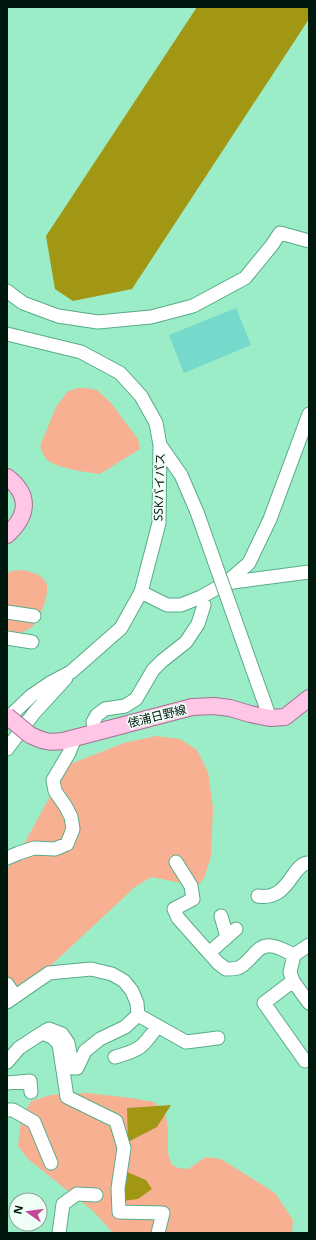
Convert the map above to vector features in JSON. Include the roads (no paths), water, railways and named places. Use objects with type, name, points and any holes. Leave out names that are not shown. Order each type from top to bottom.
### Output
[{"type":"main road","points":[[7,477],[15,483],[23,496],[24,508],[21,518],[15,528],[7,535]]},
{"type":"main road","name":"俵浦日野線","points":[[7,718],[30,735],[44,741],[51,742],[75,738],[184,709],[199,707],[214,706],[270,718],[284,717],[309,698]]},
{"type":"street","points":[[7,292],[22,302],[58,316],[98,322],[151,317],[193,306],[245,278],[280,232],[309,241]]},
{"type":"street","name":"SSKバイパス","points":[[7,334],[81,352],[120,373],[141,396],[156,423],[160,445],[159,523],[141,592],[120,628],[71,672],[50,683],[31,696],[7,718]]},
{"type":"street","points":[[141,592],[167,605],[181,605],[201,598],[226,583],[249,563],[270,519],[309,414]]},
{"type":"street","points":[[160,445],[181,475],[197,512],[270,718]]},
{"type":"street","points":[[226,583],[309,572]]},
{"type":"street","points":[[95,732],[93,722],[96,714],[105,709],[125,706],[136,699],[153,670],[186,642],[198,624],[204,606],[201,598]]},
{"type":"street","points":[[7,612],[34,616]]},
{"type":"street","points":[[7,638],[32,642]]},
{"type":"street","points":[[7,749],[34,713],[71,672]]},
{"type":"street","points":[[7,858],[34,848],[55,849],[67,844],[73,829],[71,817],[55,791],[53,780],[69,753],[75,738]]},
{"type":"street","points":[[258,896],[266,897],[273,895],[286,886],[299,866],[309,863]]},
{"type":"street","points":[[177,871],[191,886],[193,899],[174,909],[178,918],[209,953],[226,969],[238,968],[249,960],[261,947],[272,946],[294,955]]},
{"type":"street","points":[[209,953],[231,933],[221,916]]},
{"type":"street","points":[[309,945],[294,955],[290,972],[293,981],[309,1003]]},
{"type":"street","points":[[7,984],[11,999],[49,973],[91,969],[112,974],[124,981],[132,991],[137,1003],[138,1015]]},
{"type":"street","points":[[293,981],[264,1003],[305,1061]]},
{"type":"street","points":[[138,1015],[186,1042],[218,1038]]},
{"type":"street","points":[[7,1062],[19,1048],[49,1029],[62,1034],[68,1043],[73,1068],[77,1068],[85,1051],[100,1039],[125,1027],[138,1015]]},
{"type":"street","points":[[115,1057],[141,1048],[157,1027]]},
{"type":"street","points":[[42,1033],[52,1038],[59,1044],[67,1097],[116,1121],[124,1148],[118,1188],[119,1212],[163,1213],[158,1233]]},
{"type":"street","points":[[7,1083],[31,1081]]},
{"type":"street","points":[[7,1110],[13,1110],[34,1122],[51,1163]]},
{"type":"street","points":[[59,1233],[63,1204],[77,1194],[96,1195]]}]
